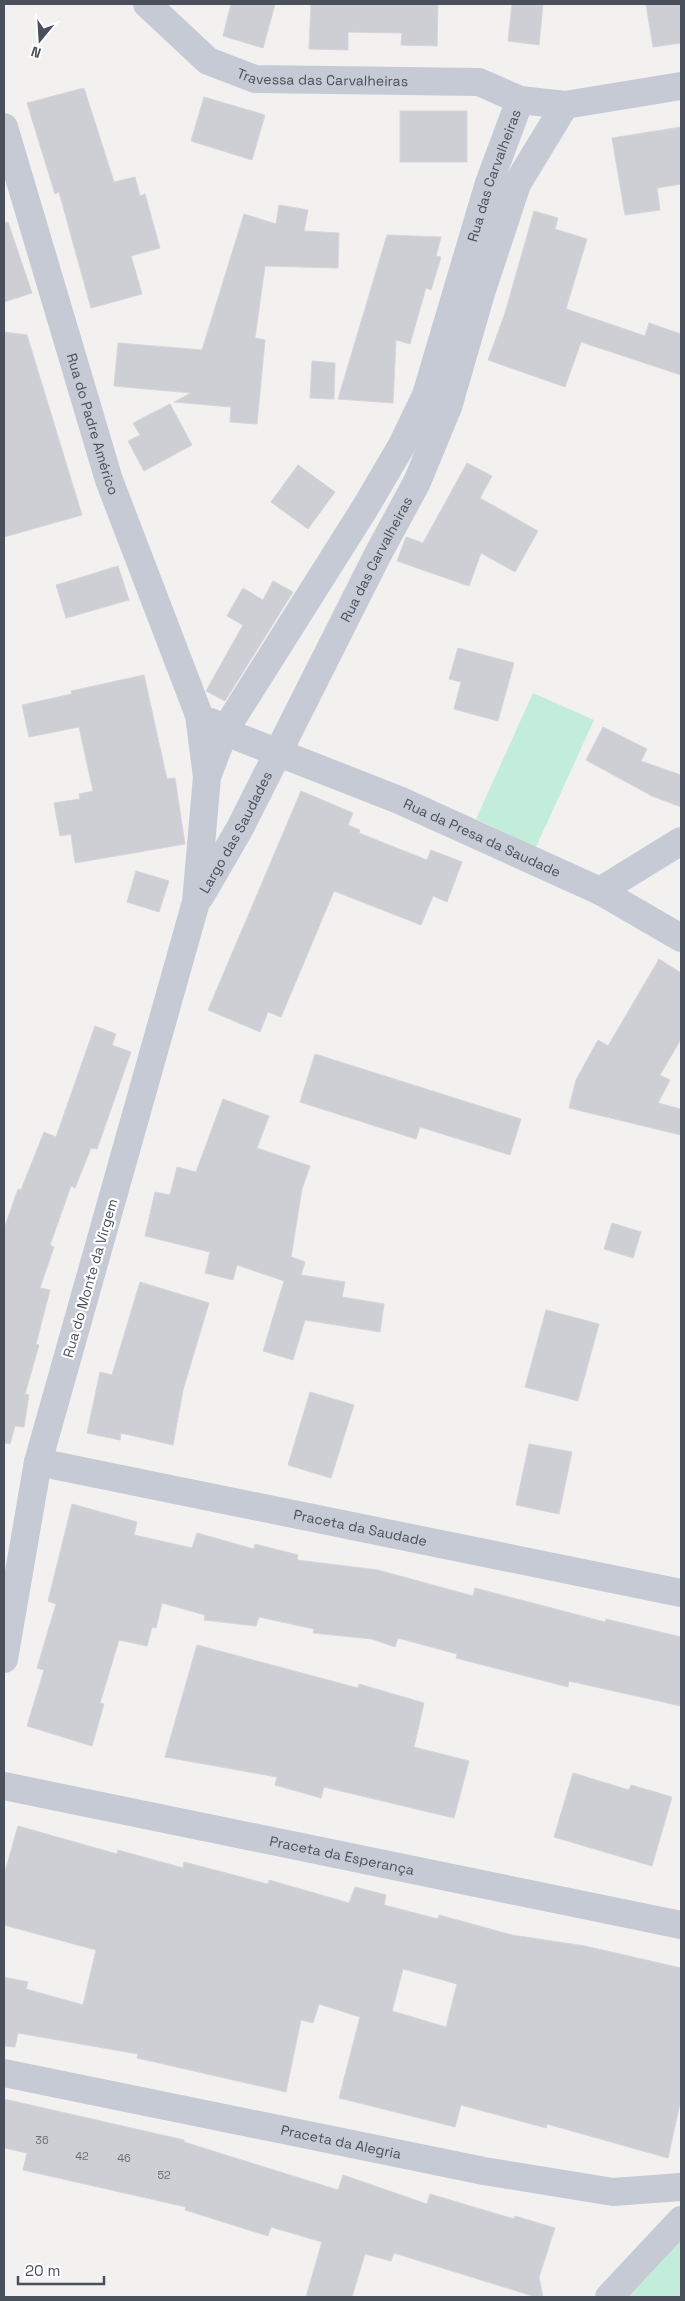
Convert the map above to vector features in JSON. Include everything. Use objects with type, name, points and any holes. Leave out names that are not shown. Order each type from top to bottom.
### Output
[{"type":"street","name":"Travessa das Carvalheiras","points":[[147,4],[208,61],[255,79],[479,82],[520,100]]},
{"type":"street","name":"Rua das Carvalheiras","points":[[276,752],[417,482],[448,407],[450,356],[489,183],[520,100],[565,105],[681,86]]},
{"type":"street","name":"Rua das Carvalheiras","points":[[226,730],[282,643],[402,445],[426,395],[450,356],[517,184],[565,105]]},
{"type":"street","name":"Rua do Padre Américo","points":[[4,127],[109,480],[199,715]]},
{"type":"street","points":[[199,715],[238,737],[276,752]]},
{"type":"street","name":"Largo das Saudades","points":[[196,902],[207,777],[199,715]]},
{"type":"street","name":"Largo das Saudades","points":[[207,777],[226,730]]},
{"type":"street","name":"Largo das Saudades","points":[[196,902],[240,828],[276,752]]},
{"type":"street","name":"Rua da Presa da Saudade","points":[[276,752],[399,800],[600,891],[681,938]]},
{"type":"street","points":[[600,891],[681,841]]},
{"type":"street","name":"Rua do Monte da Virgem","points":[[4,1658],[9,1600],[38,1462],[196,902]]},
{"type":"street","name":"Praceta da Saudade","points":[[38,1462],[681,1593]]},
{"type":"street","name":"Praceta da Esperança","points":[[4,1786],[681,1925]]},
{"type":"street","name":"Praceta da Alegria","points":[[4,2073],[484,2171],[613,2192],[681,2187]]},
{"type":"street","points":[[609,2297],[681,2220]]},
{"type":"green space","points":[[533,693],[594,720],[536,847],[476,819]]},
{"type":"green space","points":[[681,2236],[681,2297],[622,2297]]},
{"type":"building","points":[[231,4],[275,4],[263,48],[223,36]]},
{"type":"building","points":[[311,4],[438,4],[437,46],[401,45],[402,33],[348,32],[348,50],[309,49]]},
{"type":"building","points":[[512,4],[543,4],[539,45],[508,41]]},
{"type":"building","points":[[646,4],[681,4],[681,43],[653,47]]},
{"type":"building","points":[[84,88],[114,182],[135,177],[140,196],[145,194],[160,248],[131,256],[142,294],[91,308],[59,192],[55,194],[27,103]]},
{"type":"building","points":[[204,97],[265,115],[252,160],[191,141]]},
{"type":"building","points":[[400,111],[467,111],[467,162],[400,162]]},
{"type":"building","points":[[681,127],[681,184],[657,188],[660,210],[625,215],[612,138]]},
{"type":"building","points":[[279,205],[308,210],[304,231],[339,233],[338,268],[265,266],[255,338],[265,340],[257,424],[230,422],[231,407],[174,402],[191,393],[114,386],[118,343],[202,350],[244,214],[276,224]]},
{"type":"building","points":[[534,211],[558,218],[555,229],[587,239],[566,309],[645,336],[649,323],[681,334],[681,375],[581,342],[565,387],[488,360],[505,313]]},
{"type":"building","points":[[8,222],[32,293],[4,302],[4,223]]},
{"type":"building","points":[[387,235],[441,237],[436,256],[441,257],[431,290],[426,288],[410,344],[396,340],[393,403],[338,399]]},
{"type":"building","points":[[4,332],[27,335],[82,515],[4,537]]},
{"type":"building","points":[[312,361],[335,363],[334,399],[310,398]]},
{"type":"building","points":[[170,404],[192,445],[144,471],[128,441],[140,435],[133,423]]},
{"type":"building","points":[[467,463],[492,476],[480,498],[538,531],[515,572],[481,553],[469,586],[397,561],[406,537],[423,543]]},
{"type":"building","points":[[298,465],[335,492],[308,529],[271,502]]},
{"type":"building","points":[[118,566],[129,600],[66,618],[56,585]]},
{"type":"building","points":[[273,581],[293,592],[225,701],[206,691],[243,625],[227,616],[243,588],[263,600]]},
{"type":"building","points":[[458,648],[514,663],[498,721],[454,709],[461,682],[449,679]]},
{"type":"building","points":[[144,675],[167,779],[175,778],[185,844],[75,863],[71,834],[60,836],[54,803],[80,799],[79,794],[93,791],[79,727],[29,737],[22,705],[72,694],[71,691]]},
{"type":"building","points":[[603,727],[647,749],[641,761],[681,775],[681,807],[652,796],[586,760]]},
{"type":"building","points":[[301,791],[353,813],[348,825],[360,830],[359,833],[427,860],[431,850],[462,862],[447,902],[433,896],[421,925],[334,891],[281,1017],[268,1012],[260,1032],[208,1010]]},
{"type":"building","points":[[136,871],[169,881],[159,912],[127,902]]},
{"type":"building","points":[[659,959],[681,973],[681,1039],[660,1075],[670,1080],[658,1103],[681,1109],[681,1135],[569,1108],[576,1080],[598,1040],[608,1046]]},
{"type":"building","points":[[95,1026],[116,1034],[112,1045],[131,1052],[97,1149],[91,1148],[75,1188],[71,1186],[50,1245],[54,1247],[40,1288],[50,1290],[36,1344],[39,1345],[25,1394],[29,1395],[24,1427],[15,1426],[10,1444],[4,1443],[4,1229],[18,1189],[21,1190],[44,1132],[56,1137]]},
{"type":"building","points":[[315,1054],[521,1119],[510,1155],[420,1127],[416,1139],[300,1102]]},
{"type":"building","points":[[223,1099],[269,1116],[257,1148],[310,1166],[302,1189],[291,1257],[305,1262],[301,1275],[345,1282],[342,1297],[384,1304],[380,1332],[305,1320],[293,1360],[263,1351],[284,1281],[237,1265],[233,1280],[205,1273],[210,1252],[145,1236],[155,1192],[170,1195],[177,1167],[196,1172]]},
{"type":"building","points":[[612,1223],[641,1232],[633,1258],[604,1249]]},
{"type":"building","points":[[140,1282],[209,1303],[183,1390],[173,1445],[121,1433],[120,1440],[87,1433],[100,1372],[112,1375]]},
{"type":"building","points":[[546,1310],[599,1324],[578,1401],[525,1387]]},
{"type":"building","points":[[310,1392],[354,1405],[331,1478],[288,1465]]},
{"type":"building","points":[[529,1444],[572,1452],[559,1514],[516,1505]]},
{"type":"building","points":[[72,1504],[137,1522],[134,1535],[192,1548],[197,1533],[254,1549],[255,1544],[298,1555],[297,1560],[378,1570],[473,1596],[475,1588],[605,1622],[606,1619],[681,1637],[681,1706],[569,1681],[568,1687],[456,1658],[457,1654],[398,1638],[395,1647],[372,1639],[313,1633],[314,1629],[259,1617],[256,1626],[204,1620],[205,1615],[162,1603],[156,1628],[152,1627],[147,1646],[119,1640],[100,1703],[104,1704],[92,1746],[27,1726],[44,1670],[37,1668],[56,1604],[48,1601]]},
{"type":"building","points":[[197,1645],[358,1688],[359,1684],[424,1703],[414,1747],[469,1761],[454,1818],[324,1787],[321,1798],[275,1785],[277,1777],[165,1757]]},
{"type":"building","points":[[573,1773],[629,1790],[631,1785],[672,1797],[652,1866],[554,1837]]},
{"type":"building","points":[[18,1826],[117,1854],[118,1850],[183,1868],[184,1862],[268,1884],[269,1880],[349,1903],[355,1887],[386,1895],[384,1905],[438,1919],[439,1915],[512,1935],[585,1946],[681,1968],[681,2099],[668,2158],[547,2124],[546,2128],[461,2105],[455,2127],[339,2098],[360,2017],[319,2004],[313,2023],[301,2020],[286,2092],[137,2058],[138,2054],[18,2033],[15,2047],[4,2046],[4,1977],[28,1982],[26,1989],[83,2005],[96,1950],[4,1925],[4,1875]],"holes":[[[403,1969],[457,1984],[446,2027],[392,2011]]]},
{"type":"building","points":[[4,2099],[184,2140],[184,2142],[338,2190],[343,2175],[427,2204],[430,2194],[514,2219],[515,2216],[555,2228],[539,2277],[543,2297],[536,2297],[394,2253],[391,2261],[365,2254],[352,2297],[306,2297],[322,2242],[271,2227],[268,2236],[185,2210],[186,2207],[23,2170],[27,2153],[4,2148]]}]
